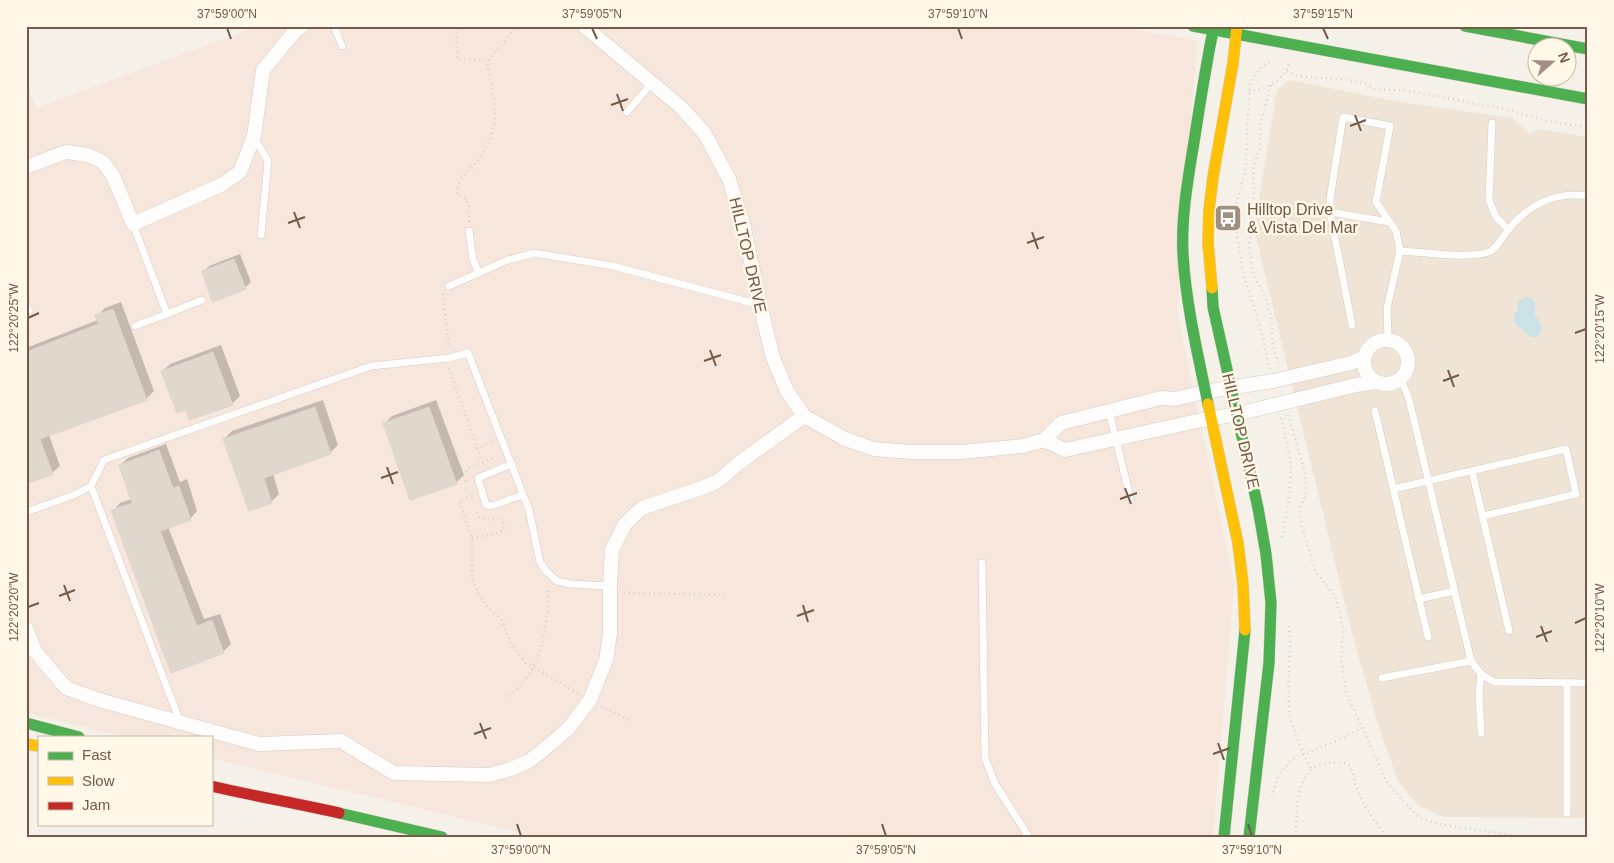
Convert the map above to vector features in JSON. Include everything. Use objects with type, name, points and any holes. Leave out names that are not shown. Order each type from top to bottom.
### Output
[{"type":"main road","points":[[1193,26],[1237,30],[1588,99]]},
{"type":"main road","points":[[1465,26],[1588,49]]},
{"type":"main road","name":"HILLTOP DRIVE","points":[[1213,28],[1195,129],[1183,219],[1183,254],[1191,324],[1204,392],[1238,543],[1244,585],[1245,618],[1242,667],[1224,837]]},
{"type":"main road","name":"HILLTOP DRIVE","points":[[1237,30],[1213,177],[1208,243],[1213,307],[1266,554],[1272,604],[1269,662],[1249,837]]},
{"type":"main road","points":[[26,723],[75,736]]},
{"type":"main road","points":[[253,783],[290,801]]},
{"type":"main road","points":[[212,786],[248,795],[290,801],[442,837]]},
{"type":"street","points":[[26,167],[66,152],[88,154],[103,162],[113,176],[133,224],[222,186],[240,172],[254,136],[263,70],[296,30],[302,26]]},
{"type":"street","name":"HILLTOP DRIVE","points":[[584,26],[682,108],[705,134],[729,179],[743,223],[760,305],[774,358],[787,391],[804,416],[845,439],[874,449],[912,452],[961,452],[1023,446],[1044,440]]},
{"type":"street","points":[[1388,339],[1397,342],[1404,348],[1408,356],[1406,372],[1394,383],[1385,384],[1376,382],[1368,376],[1364,367],[1364,358],[1366,350],[1372,343],[1388,339]]},
{"type":"street","points":[[1364,358],[1351,363],[1277,380],[1204,392],[1175,399],[1160,398],[1061,423],[1044,440],[1065,450],[1237,414],[1376,382]]},
{"type":"street","points":[[26,628],[35,650],[66,688],[98,700],[258,744],[341,741],[394,773],[488,775],[511,769],[542,751],[568,728],[590,700],[606,660],[610,634],[612,550],[625,524],[642,508],[718,481],[739,463],[804,416]]},
{"type":"lane","points":[[334,26],[342,46]]},
{"type":"lane","points":[[626,112],[652,83]]},
{"type":"lane","points":[[1352,325],[1330,212],[1330,199],[1343,117],[1390,126],[1376,202],[1396,231],[1400,250],[1387,308],[1388,339]]},
{"type":"lane","points":[[1492,123],[1489,200],[1496,217],[1508,229]]},
{"type":"lane","points":[[254,136],[268,160],[261,235]]},
{"type":"lane","points":[[1400,250],[1478,255],[1493,250],[1508,229],[1529,208],[1549,199],[1575,194],[1588,196]]},
{"type":"lane","points":[[1330,212],[1389,222]]},
{"type":"lane","points":[[133,224],[167,314]]},
{"type":"lane","points":[[469,231],[473,260],[479,273]]},
{"type":"lane","points":[[449,286],[508,260],[534,253],[613,266],[760,305]]},
{"type":"lane","points":[[135,326],[202,300]]},
{"type":"lane","points":[[26,304],[29,311],[26,312]]},
{"type":"lane","points":[[26,512],[74,495],[91,486],[104,460],[371,366],[449,358],[468,353],[489,411],[512,464],[530,517],[538,556],[546,571],[557,580],[570,584],[610,586]]},
{"type":"lane","points":[[1401,378],[1409,399],[1470,661],[1481,674],[1494,682],[1588,683]]},
{"type":"lane","points":[[1109,411],[1130,497]]},
{"type":"lane","points":[[1375,411],[1428,637]]},
{"type":"lane","points":[[1393,489],[1566,449],[1576,494],[1483,516]]},
{"type":"lane","points":[[512,464],[478,478],[486,505],[491,506],[523,495]]},
{"type":"lane","points":[[1472,471],[1509,631]]},
{"type":"lane","points":[[91,486],[180,722]]},
{"type":"lane","points":[[982,563],[984,758],[995,784],[1029,837]]},
{"type":"lane","points":[[1419,599],[1454,591]]},
{"type":"lane","points":[[1382,678],[1470,661]]},
{"type":"lane","points":[[1481,674],[1479,693],[1481,733]]},
{"type":"lane","points":[[1567,683],[1567,813]]},
{"type":"path","points":[[462,26],[463,28],[457,30],[457,59],[487,62]]},
{"type":"path","points":[[487,62],[517,26]]},
{"type":"path","points":[[1277,380],[1244,277],[1236,231],[1236,204],[1245,172],[1248,144],[1249,92],[1271,85],[1287,71],[1290,60]]},
{"type":"path","points":[[469,231],[469,205],[466,198],[458,194],[459,180],[479,160],[493,129],[495,97],[487,62]]},
{"type":"path","points":[[1287,71],[1298,76],[1340,79],[1364,84],[1374,89],[1410,91],[1509,110],[1546,121],[1588,127]]},
{"type":"path","points":[[1271,85],[1261,121],[1260,146],[1253,169],[1254,193],[1249,246],[1253,274],[1266,298],[1272,320],[1272,340],[1277,380]]},
{"type":"path","points":[[449,286],[443,286],[442,300],[450,351],[448,366],[482,462]]},
{"type":"path","points":[[1281,403],[1291,464],[1289,498],[1282,538],[1283,547]]},
{"type":"path","points":[[1281,403],[1305,472],[1306,494],[1300,508],[1302,527],[1316,572],[1336,598],[1343,630],[1342,658],[1346,692],[1386,781],[1420,818],[1438,824],[1523,837]]},
{"type":"path","points":[[472,496],[459,501],[472,538],[472,579],[478,593],[488,608],[501,618],[510,642],[516,651],[533,668],[629,720]]},
{"type":"path","points":[[472,538],[504,530],[500,515],[509,512]]},
{"type":"path","points":[[545,584],[549,587]]},
{"type":"path","points":[[1288,618],[1291,644],[1290,716],[1311,769]]},
{"type":"path","points":[[1271,803],[1278,776],[1292,759],[1362,728]]},
{"type":"path","points":[[1296,837],[1297,798],[1303,781],[1311,769],[1325,764],[1340,762],[1348,764],[1353,771],[1356,786],[1374,821],[1387,837]]},
{"type":"path","points":[[1582,837],[1588,836]]},
{"type":"shaded area","points":[[259,26],[1119,26],[1197,41],[1177,312],[1234,583],[1213,837],[538,837],[212,758],[212,736],[122,736],[26,713],[26,83],[36,108]]},
{"type":"shaded area","points":[[1289,80],[1400,102],[1512,118],[1530,134],[1539,129],[1588,137],[1588,818],[1444,817],[1416,803],[1398,781],[1378,724],[1352,633],[1254,229],[1277,90]]},
{"type":"water","points":[[1526,297],[1531,298],[1535,302],[1535,315],[1542,326],[1540,334],[1536,337],[1529,336],[1514,320],[1514,314],[1517,311],[1519,301]]},
{"type":"building","points":[[234,259],[246,289],[212,302],[202,271]]},
{"type":"building","points":[[113,309],[147,400],[40,439],[53,474],[26,484],[26,352],[98,324],[95,315]]},
{"type":"building","points":[[213,352],[233,405],[189,420],[186,410],[177,413],[161,371]]},
{"type":"building","points":[[315,407],[331,454],[264,478],[272,503],[249,511],[223,439]]},
{"type":"building","points":[[429,407],[457,484],[410,500],[383,423]]},
{"type":"building","points":[[159,450],[173,488],[179,486],[191,520],[160,531],[197,626],[212,620],[224,653],[171,673],[111,510],[132,503],[119,465]]},
{"type":"traffic: fast","points":[[1193,26],[1588,99]]},
{"type":"traffic: fast","points":[[1208,404],[1190,311],[1183,241],[1187,184],[1214,26]]},
{"type":"traffic: fast","points":[[1465,26],[1588,49]]},
{"type":"traffic: fast","points":[[1212,288],[1213,307],[1258,508],[1266,554],[1271,603],[1269,663],[1249,837]]},
{"type":"traffic: fast","points":[[1224,837],[1245,630]]},
{"type":"traffic: fast","points":[[26,723],[75,736]]},
{"type":"traffic: fast","points":[[339,813],[442,837]]},
{"type":"traffic: slow","points":[[1212,288],[1208,243],[1209,210],[1233,63],[1237,26]]},
{"type":"traffic: slow","points":[[1208,404],[1238,543],[1243,585],[1245,630]]},
{"type":"traffic: slow","points":[[26,744],[38,746]]},
{"type":"traffic: jam","points":[[212,786],[339,813]]},
{"type":"place","name":"Hilltop Drive & Vista Del Mar","points":[[1228,218]]}]
